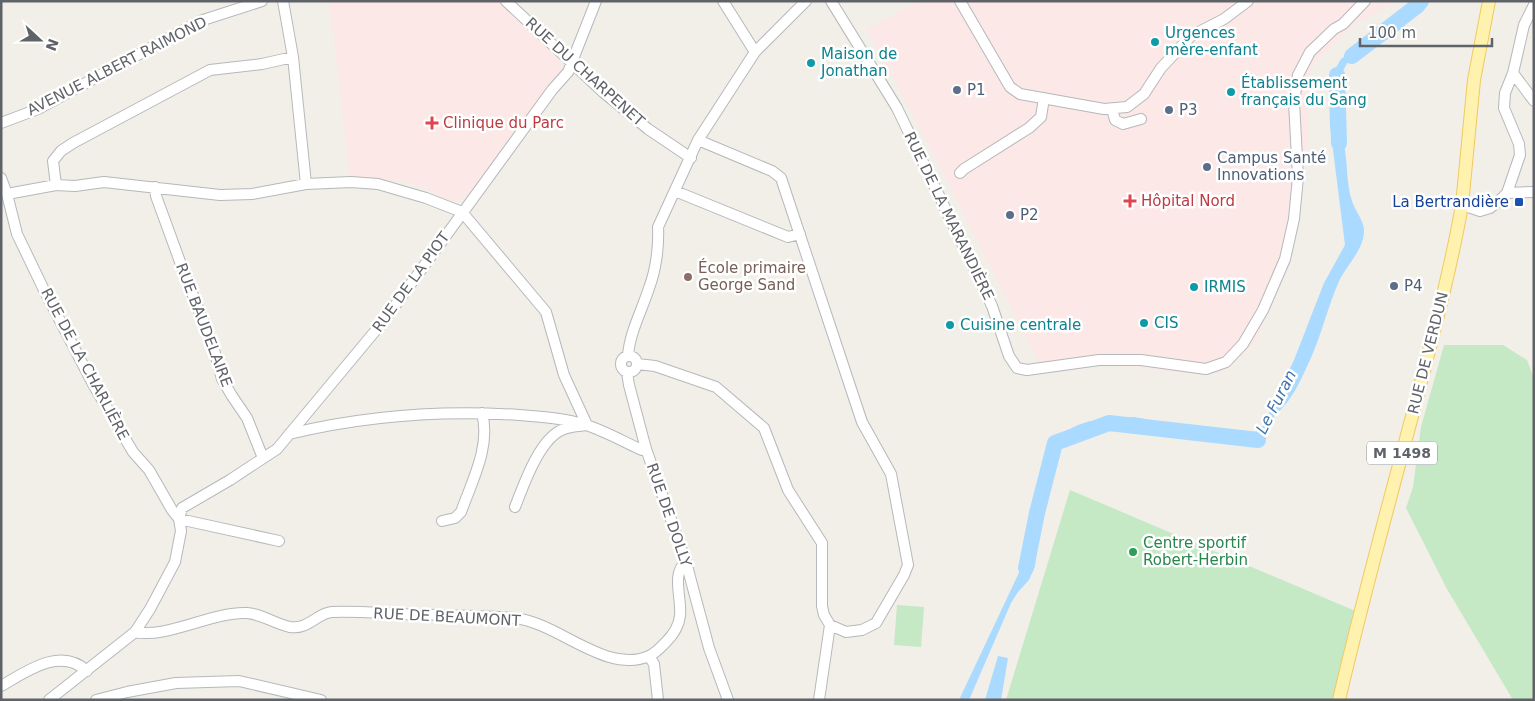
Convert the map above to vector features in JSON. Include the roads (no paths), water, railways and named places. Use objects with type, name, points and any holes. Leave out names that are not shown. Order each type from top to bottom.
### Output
[{"type":"main road","name":"RUE DE VERDUN","points":[[1340,700],[1354,634],[1442,302],[1462,205],[1474,80],[1489,1]]},
{"type":"street","name":"AVENUE ALBERT RAIMOND","points":[[1,123],[38,109],[200,21],[262,1]]},
{"type":"street","points":[[283,1],[293,57],[306,184]]},
{"type":"street","name":"RUE DU CHARPENET","points":[[506,1],[603,92],[648,129],[691,158]]},
{"type":"street","name":"RUE DE LA PIOT","points":[[179,519],[182,508],[230,480],[277,448],[386,318],[552,90],[568,72],[596,1]]},
{"type":"street","points":[[723,1],[754,52]]},
{"type":"street","points":[[628,355],[629,344],[650,285],[659,240],[658,226],[698,140],[754,52],[806,1]]},
{"type":"street","name":"RUE DE LA MARANDIÈRE","points":[[831,1],[897,108],[992,306],[1009,356],[1017,368],[1027,370],[1099,360],[1141,360],[1206,369],[1226,362],[1243,344],[1263,310],[1285,259],[1294,219],[1298,177],[1294,102],[1298,75],[1310,52],[1352,16],[1365,1]]},
{"type":"street","points":[[960,1],[1010,87],[1020,94],[1112,109],[1127,107],[1144,94],[1160,68],[1191,36],[1224,20],[1248,1]]},
{"type":"street","points":[[1462,205],[1480,211],[1490,208],[1507,193],[1520,155],[1519,144],[1504,108],[1505,93],[1513,73],[1524,26],[1534,5]]},
{"type":"street","points":[[56,185],[54,161],[61,152],[73,143],[210,70],[262,64],[293,57]]},
{"type":"street","points":[[1513,73],[1534,101]]},
{"type":"street","points":[[960,173],[1029,128],[1041,117],[1044,98]]},
{"type":"street","points":[[1112,109],[1115,120],[1123,124],[1141,119]]},
{"type":"street","points":[[637,364],[656,366],[716,387],[764,428],[788,490],[822,543],[822,606],[824,615],[830,625],[846,632],[862,630],[876,623],[908,565],[892,474],[862,422],[781,178],[772,171],[698,140]]},
{"type":"street","name":"RUE DE LA CHARLIÈRE","points":[[1,178],[17,234],[94,386],[133,452],[149,470],[179,519]]},
{"type":"street","points":[[7,194],[56,185],[75,186],[104,182],[220,195],[252,194],[306,184],[351,182],[378,184],[426,198],[462,212],[546,312],[564,375],[587,425],[563,429],[549,438],[523,486],[516,507]]},
{"type":"street","name":"RUE BAUDELAIRE","points":[[155,187],[156,196],[213,346],[222,379],[247,418],[263,458]]},
{"type":"street","points":[[675,190],[788,238],[800,234]]},
{"type":"street","points":[[1507,193],[1534,192]]},
{"type":"street","points":[[627,372],[634,370],[637,364],[634,357],[628,355]]},
{"type":"street","points":[[628,355],[621,362],[623,369],[627,372],[646,449]]},
{"type":"street","points":[[442,521],[455,518],[460,512],[483,445],[485,424],[482,413]]},
{"type":"street","name":"RUE DE DOLLY","points":[[289,434],[308,429],[390,417],[482,413],[556,418],[587,425],[642,450],[646,449],[686,562],[709,648],[728,700]]},
{"type":"street","points":[[50,699],[136,632],[174,562],[181,531],[179,519],[279,541]]},
{"type":"street","points":[[658,700],[654,664],[649,656],[659,650],[673,634],[680,616],[678,574],[680,566],[686,562]]},
{"type":"street","name":"RUE DE BEAUMONT","points":[[136,632],[152,633],[232,614],[247,613],[295,627],[301,627],[330,612],[489,616],[535,622],[605,656],[624,660],[649,656]]},
{"type":"street","points":[[819,700],[830,625]]},
{"type":"street","points":[[1,686],[40,664],[55,661],[66,660],[80,665],[87,671]]},
{"type":"street","points":[[96,700],[176,683],[240,681],[321,700]]},
{"type":"water","points":[[1417,1],[1423,1],[1409,22],[1381,43],[1353,55],[1340,78],[1337,96],[1338,112],[1350,194],[1353,205],[1363,224],[1363,239],[1358,251],[1340,279],[1302,378],[1288,401],[1271,422],[1266,439],[1260,444],[1255,445],[1175,438],[1143,425],[1090,426],[1080,431],[1062,447],[1048,470],[1044,481],[1044,508],[1039,527],[1035,566],[1029,580],[1011,603],[969,700],[959,700],[1032,545],[1032,519],[1038,499],[1043,467],[1057,438],[1064,432],[1090,421],[1134,417],[1145,419],[1160,426],[1214,437],[1251,435],[1263,426],[1294,360],[1324,283],[1345,245],[1330,126],[1329,87],[1334,71],[1341,59],[1358,46],[1379,39],[1408,13]]},
{"type":"water","points":[[998,656],[1008,658],[1001,700],[985,700]]},
{"type":"waterway","name":"Le Furan","points":[[1352,56],[1421,1]]},
{"type":"waterway","name":"Le Furan","points":[[1337,75],[1339,143]]},
{"type":"waterway","name":"Le Furan","points":[[1026,568],[1037,513],[1055,443],[1109,423],[1258,440]]},
{"type":"tram line","points":[[878,1],[890,1]]},
{"type":"place","name":"Urgences mère-enfant","points":[[1155,42]]},
{"type":"place","name":"Maison de Jonathan","points":[[811,63]]},
{"type":"place","name":"P1","points":[[957,90]]},
{"type":"place","name":"Établissement français du Sang","points":[[1231,92]]},
{"type":"place","name":"P3","points":[[1169,110]]},
{"type":"place","name":"Clinique du Parc","points":[[432,123]]},
{"type":"place","name":"Campus Santé Innovations","points":[[1207,167]]},
{"type":"place","name":"Hôpital Nord","points":[[1130,201]]},
{"type":"place","name":"La Bertrandière","points":[[1519,202]]},
{"type":"place","name":"P2","points":[[1010,215]]},
{"type":"place","name":"École primaire George Sand","points":[[688,277]]},
{"type":"place","name":"P4","points":[[1394,286]]},
{"type":"place","name":"IRMIS","points":[[1194,287]]},
{"type":"place","name":"CIS","points":[[1144,323]]},
{"type":"place","name":"Cuisine centrale","points":[[950,325]]},
{"type":"place","name":"Centre sportif Robert-Herbin","points":[[1133,552]]}]
